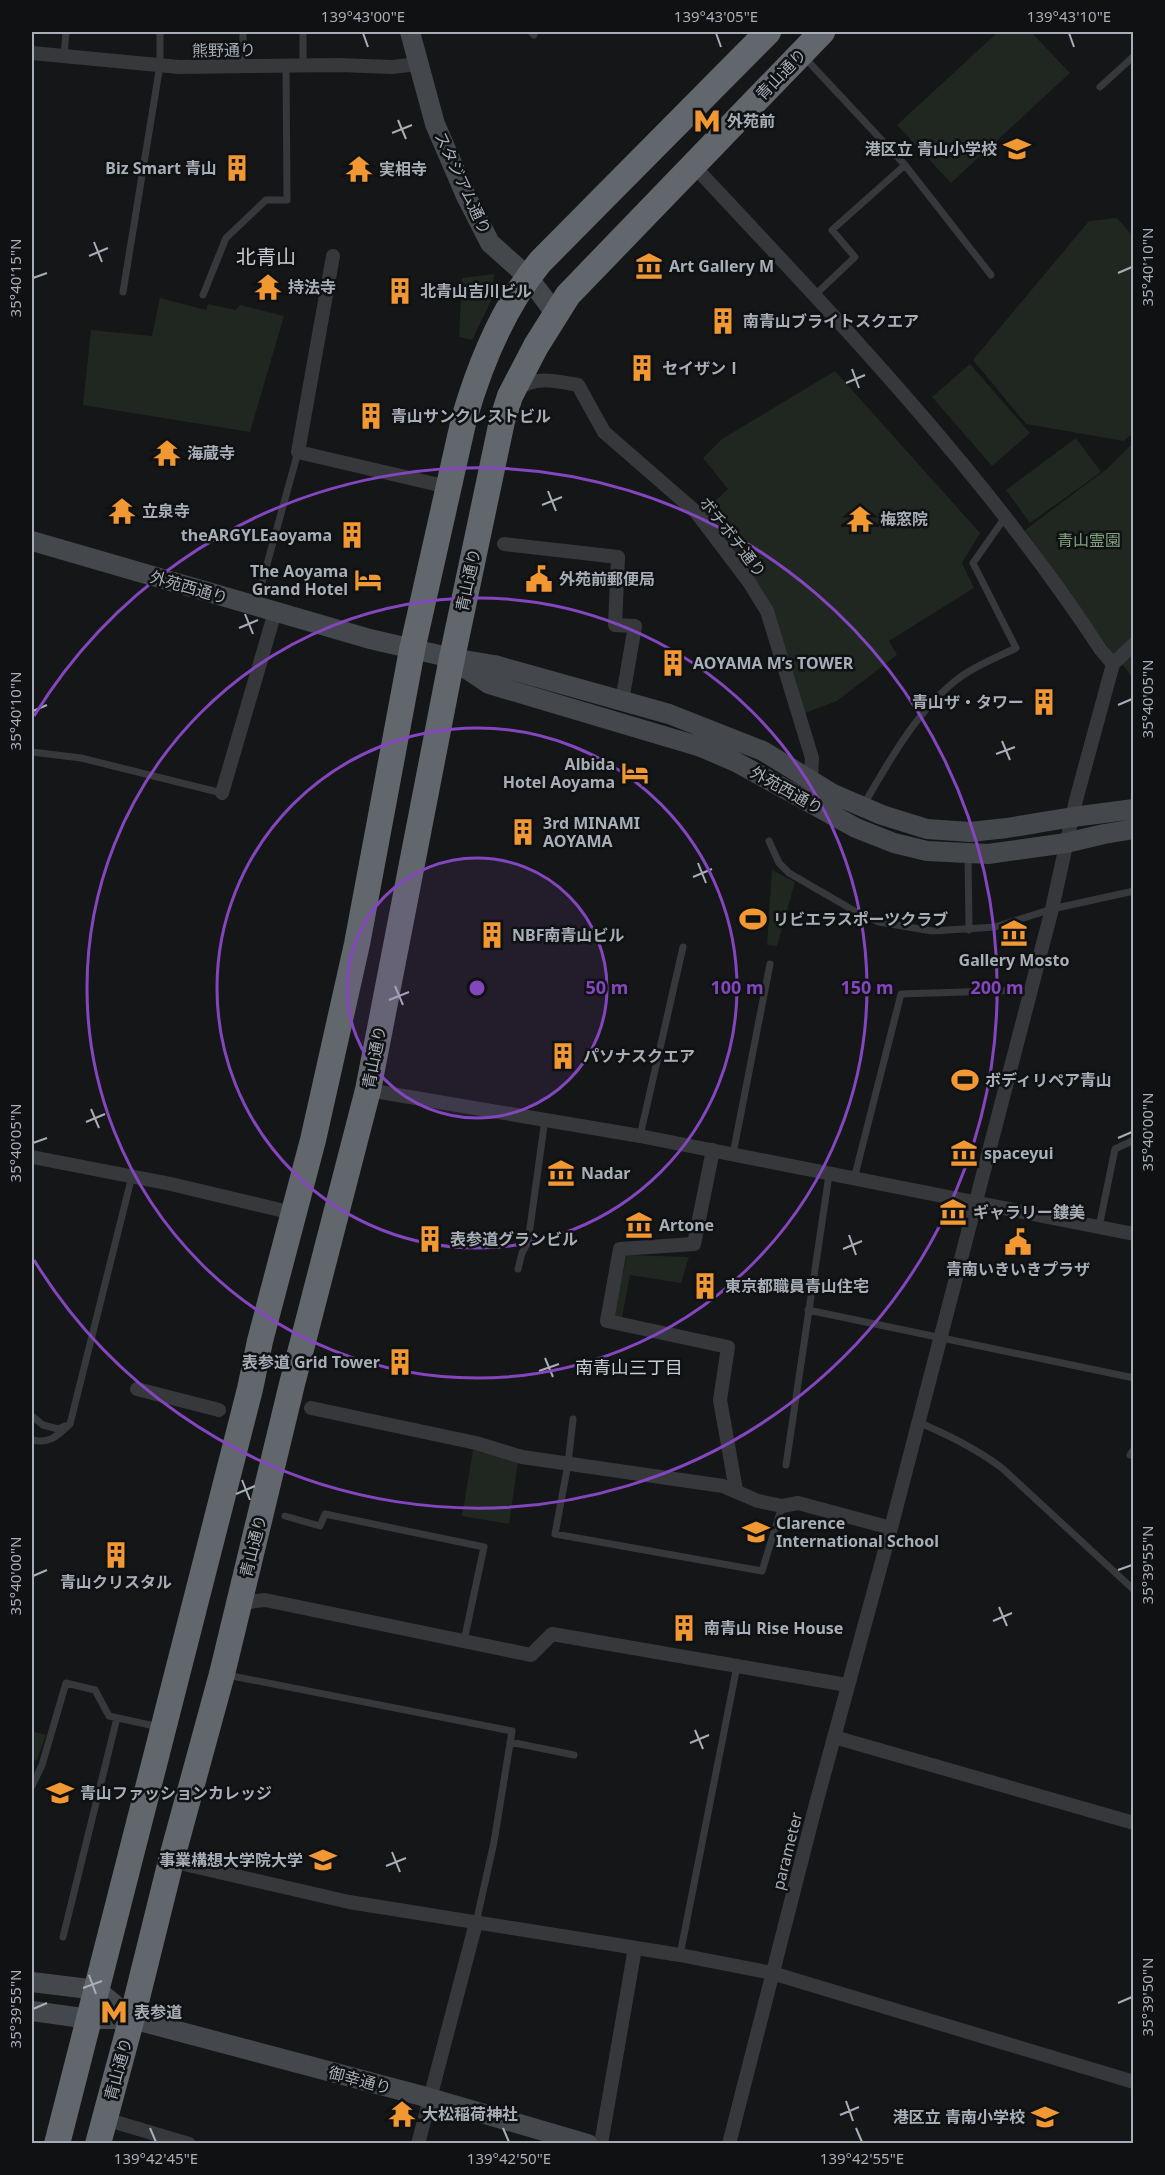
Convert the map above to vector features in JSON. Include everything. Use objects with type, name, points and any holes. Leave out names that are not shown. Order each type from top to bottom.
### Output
[{"type":"highway","points":[[57,2144],[313,1140],[357,944],[412,650],[472,391],[499,329],[528,277],[540,262],[768,32]]},
{"type":"highway","name":"青山通り","points":[[98,2144],[222,1674],[302,1346],[368,1090],[452,658],[495,451],[510,396],[555,313],[585,275],[822,32]]},
{"type":"highway","points":[[260,1341],[269,1354],[281,1357],[302,1346]]},
{"type":"main road","name":"スタジアム通り","points":[[413,32],[418,64],[435,124],[466,196],[490,243],[528,277],[555,313]]},
{"type":"main road","name":"外苑西通り","points":[[32,540],[412,650],[494,665],[669,714],[763,751],[833,794],[902,823],[927,829],[970,831],[1022,826],[1134,809]]},
{"type":"main road","name":"外苑西通り","points":[[452,658],[489,684],[700,747],[736,762],[856,828],[894,843],[927,851],[968,854],[1025,850],[1134,829]]},
{"type":"main road","points":[[32,1982],[97,1990],[132,2019]]},
{"type":"main road","points":[[32,2011],[90,2019],[132,2019]]},
{"type":"main road","name":"御幸通り","points":[[132,2019],[430,2098],[588,2144]]},
{"type":"street","name":"熊野通り","points":[[32,53],[179,67],[286,65],[392,67],[418,64]]},
{"type":"street","points":[[693,165],[883,371],[1006,516],[1113,664],[1134,644]]},
{"type":"street","points":[[333,256],[298,452],[448,487]]},
{"type":"street","name":"ボチボチ通り","points":[[510,396],[524,384],[536,381],[547,380],[578,385],[604,432],[696,512],[727,550],[767,611],[812,758],[811,779]]},
{"type":"street","points":[[504,544],[618,557],[615,625],[635,626],[622,701]]},
{"type":"street","points":[[222,793],[275,612]]},
{"type":"street","name":"parameter","points":[[729,2144],[847,1685],[891,1528],[902,1469],[918,1422],[941,1337],[1113,664]]},
{"type":"street","points":[[368,1090],[640,1136],[1134,1234]]},
{"type":"street","points":[[713,1150],[694,1244],[620,1249],[607,1321],[728,1347],[720,1400],[736,1490]]},
{"type":"street","points":[[32,1157],[132,1176],[293,1213]]},
{"type":"street","points":[[137,1389],[219,1410]]},
{"type":"street","points":[[311,1408],[476,1443],[522,1457],[723,1486],[758,1501],[782,1506],[798,1503],[891,1528]]},
{"type":"street","points":[[237,1611],[251,1601],[265,1600],[531,1654],[552,1634],[847,1685]]},
{"type":"street","points":[[834,1737],[1134,1823]]},
{"type":"street","points":[[171,1862],[350,1902],[680,1955],[772,1973],[1134,2082]]},
{"type":"street","points":[[418,2144],[476,1923]]},
{"type":"street","points":[[601,2144],[635,1948]]},
{"type":"street","points":[[105,2119],[189,2144]]},
{"type":"lane","points":[[64,56],[66,32]]},
{"type":"lane","points":[[123,292],[160,65],[160,32]]},
{"type":"lane","points":[[243,32],[243,66]]},
{"type":"lane","points":[[303,32],[303,65]]},
{"type":"lane","points":[[801,53],[905,165],[991,275]]},
{"type":"lane","points":[[1100,87],[1134,56]]},
{"type":"lane","points":[[203,295],[226,238],[266,200],[287,200],[286,65]]},
{"type":"lane","points":[[814,295],[855,257],[832,230],[905,165]]},
{"type":"lane","points":[[256,606],[298,452]]},
{"type":"lane","points":[[862,807],[886,766],[922,716],[945,690],[962,676],[1016,648],[973,563],[1006,516]]},
{"type":"lane","points":[[32,752],[81,758],[222,793]]},
{"type":"lane","points":[[768,841],[779,863],[789,873],[858,913],[879,922],[933,931],[995,927],[1052,909],[1134,891]]},
{"type":"lane","points":[[968,854],[969,930]]},
{"type":"lane","points":[[640,1136],[683,947]]},
{"type":"lane","points":[[733,1154],[770,964]]},
{"type":"lane","points":[[854,1179],[901,994],[1030,990]]},
{"type":"lane","points":[[518,1269],[522,1253],[528,1242],[545,1119]]},
{"type":"lane","points":[[1099,1227],[1115,1149],[1134,1140]]},
{"type":"lane","points":[[786,1465],[829,1175]]},
{"type":"lane","points":[[32,1440],[42,1442],[55,1437],[70,1424],[132,1176]]},
{"type":"lane","points":[[808,1310],[1134,1378]]},
{"type":"lane","points":[[32,1416],[43,1425],[58,1429],[70,1424]]},
{"type":"lane","points":[[573,1419],[568,1464],[555,1534],[762,1571],[782,1506]]},
{"type":"lane","points":[[918,1422],[960,1441],[1002,1468],[1134,1590]]},
{"type":"lane","points":[[285,1516],[320,1526],[325,1514],[484,1547],[464,1641]]},
{"type":"lane","points":[[680,1955],[737,1666]]},
{"type":"lane","points":[[222,1674],[512,1731],[494,1842],[476,1923]]},
{"type":"lane","points":[[32,1786],[42,1765],[66,1683],[95,1690],[109,1716],[164,1728]]},
{"type":"lane","points":[[63,1937],[117,1718]]},
{"type":"lane","points":[[510,1742],[574,1755]]},
{"type":"green space","points":[[998,32],[1031,32],[1070,73],[951,183],[897,125]]},
{"type":"green space","points":[[1117,218],[1133,236],[1133,433],[1124,441],[1026,424],[973,360],[1089,221]]},
{"type":"green space","points":[[494,274],[491,301],[472,340],[459,337],[462,278]]},
{"type":"green space","points":[[160,298],[206,310],[208,304],[236,310],[240,305],[284,316],[250,432],[83,405],[91,330],[152,336]]},
{"type":"green space","points":[[970,364],[1030,433],[992,466],[932,397]]},
{"type":"green space","points":[[835,371],[980,533],[962,563],[974,588],[889,641],[897,655],[837,701],[800,715],[779,631],[702,513],[728,489],[703,458],[722,439]]},
{"type":"green space","points":[[1076,438],[1101,472],[1030,523],[1006,490]]},
{"type":"green space","name":"青山霊園","points":[[1133,443],[1133,678],[1108,647],[1025,530],[1108,468]]},
{"type":"green space","points":[[772,870],[795,882],[777,946],[767,945]]},
{"type":"green space","points":[[627,1255],[689,1257],[681,1283],[630,1275],[622,1318],[613,1316]]},
{"type":"green space","points":[[473,1450],[518,1461],[509,1524],[462,1516]]},
{"type":"green space","points":[[32,1731],[46,1735],[37,1760],[32,1759]]},
{"type":"place","name":"外苑前","points":[[707,121]]},
{"type":"place","name":"港区立 青山小学校","points":[[1017,149]]},
{"type":"place","name":"Biz Smart 青山","points":[[237,168]]},
{"type":"place","name":"実相寺","points":[[359,169]]},
{"type":"place","name":"Art Gallery M","points":[[649,266]]},
{"type":"place","name":"持法寺","points":[[268,287]]},
{"type":"place","name":"北青山吉川ビル","points":[[400,291]]},
{"type":"place","name":"南青山ブライトスクエア","points":[[723,321]]},
{"type":"place","name":"セイザンⅠ","points":[[642,368]]},
{"type":"place","name":"青山サンクレストビル","points":[[371,416]]},
{"type":"place","name":"海蔵寺","points":[[167,453]]},
{"type":"place","name":"立泉寺","points":[[122,511]]},
{"type":"place","name":"梅窓院","points":[[860,519]]},
{"type":"place","name":"theARGYLEaoyama","points":[[352,535]]},
{"type":"place","name":"外苑前郵便局","points":[[539,579]]},
{"type":"place","name":"The Aoyama Grand Hotel","points":[[368,580]]},
{"type":"place","name":"AOYAMA M’s TOWER","points":[[673,663]]},
{"type":"place","name":"青山ザ・タワー","points":[[1044,702]]},
{"type":"place","name":"Albida Hotel Aoyama","points":[[635,773]]},
{"type":"place","name":"3rd MINAMI AOYAMA","points":[[523,832]]},
{"type":"place","name":"リビエラスポーツクラブ","points":[[753,919]]},
{"type":"place","name":"Gallery Mosto","points":[[1014,933]]},
{"type":"place","name":"NBF南青山ビル","points":[[492,935]]},
{"type":"place","name":"パソナスクエア","points":[[563,1056]]},
{"type":"place","name":"ボディリペア青山","points":[[965,1080]]},
{"type":"place","name":"spaceyui","points":[[964,1153]]},
{"type":"place","name":"Nadar","points":[[561,1173]]},
{"type":"place","name":"ギャラリー鏤美","points":[[953,1212]]},
{"type":"place","name":"Artone","points":[[639,1225]]},
{"type":"place","name":"表参道グランビル","points":[[430,1239]]},
{"type":"place","name":"青南いきいきプラザ","points":[[1018,1242]]},
{"type":"place","name":"東京都職員青山住宅","points":[[705,1286]]},
{"type":"place","name":"表参道 Grid Tower","points":[[400,1362]]},
{"type":"place","name":"Clarence International School","points":[[756,1532]]},
{"type":"place","name":"青山クリスタル","points":[[116,1555]]},
{"type":"place","name":"南青山 Rise House","points":[[684,1628]]},
{"type":"place","name":"青山ファッションカレッジ","points":[[60,1793]]},
{"type":"place","name":"事業構想大学院大学","points":[[323,1860]]},
{"type":"place","name":"表参道","points":[[114,2012]]},
{"type":"place","name":"大松稲荷神社","points":[[402,2114]]},
{"type":"place","name":"港区立 青南小学校","points":[[1045,2117]]},
{"type":"district","name":"北青山","points":[[266,257]]},
{"type":"district","name":"南青山三丁目","points":[[629,1368]]}]
